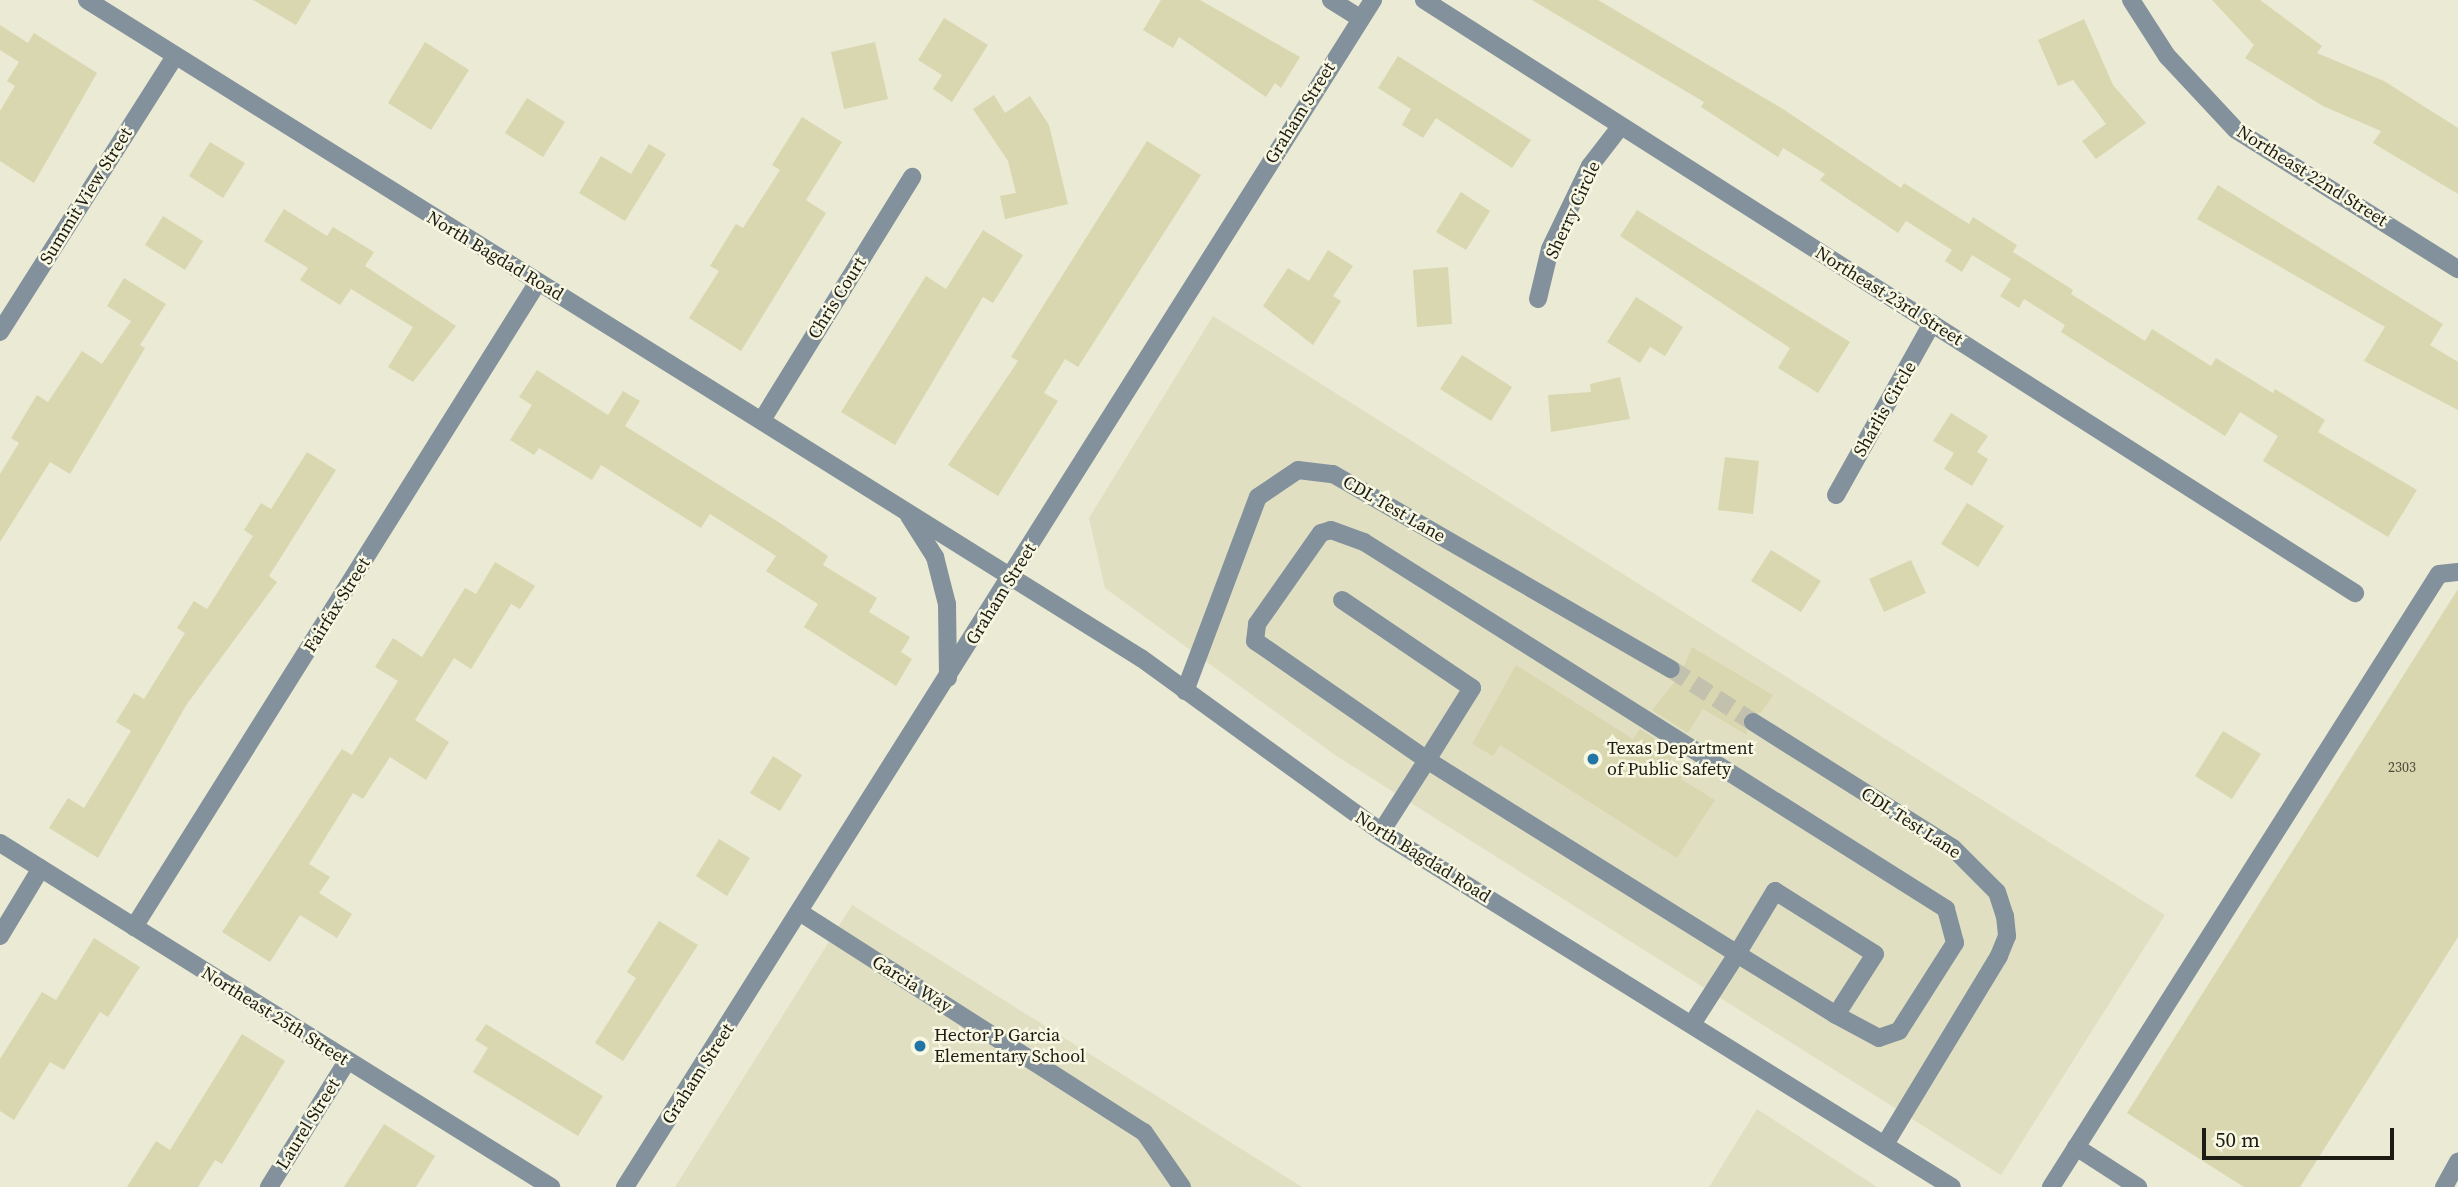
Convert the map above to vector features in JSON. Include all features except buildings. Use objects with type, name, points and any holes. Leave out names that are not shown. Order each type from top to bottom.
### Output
[{"type":"street","name":"North Bagdad Road","points":[[87,0],[173,59],[762,420],[1012,577],[1185,691],[1381,832],[1952,1187]]},
{"type":"street","points":[[1331,0],[1360,18]]},
{"type":"street","name":"Graham Street","points":[[625,1187],[801,914],[1360,18],[1374,0]]},
{"type":"street","name":"Northeast 23rd Street","points":[[1424,0],[2355,593]]},
{"type":"street","name":"Northeast 22nd Street","points":[[2131,0],[2167,55],[2236,130],[2458,269]]},
{"type":"street","name":"Summit View Street","points":[[0,332],[173,59]]},
{"type":"street","name":"Sherry Circle","points":[[1538,299],[1550,249],[1590,166],[1620,127]]},
{"type":"street","name":"Chris Court","points":[[762,420],[912,177]]},
{"type":"street","name":"Fairfax Street","points":[[134,927],[538,282]]},
{"type":"street","name":"Sharlis Circle","points":[[1836,495],[1932,323]]},
{"type":"street","name":"CDL Test Lane","points":[[1185,691],[1258,497],[1298,470],[1333,474],[1671,669]]},
{"type":"street","name":"North Bagdad Road","points":[[905,510],[935,558],[947,604],[948,681]]},
{"type":"street","points":[[1331,530],[1364,542],[1946,909],[1955,943],[1899,1031],[1879,1038],[1737,954],[1427,760],[1255,641],[1257,624],[1321,533],[1331,530]]},
{"type":"street","points":[[2051,1187],[2439,574],[2458,572]]},
{"type":"street","points":[[1342,600],[1472,688],[1381,832]]},
{"type":"street","name":"CDL Test Lane","points":[[1753,722],[1953,848],[1997,892],[2005,916],[2007,936],[1999,956],[1885,1144]]},
{"type":"street","name":"Northeast 25th Street","points":[[0,843],[551,1187]]},
{"type":"street","points":[[0,936],[41,868]]},
{"type":"street","points":[[1692,1024],[1775,891],[1875,954],[1836,1015]]},
{"type":"street","name":"Garcia Way","points":[[801,914],[1144,1132],[1182,1187]]},
{"type":"street","name":"Laurel Street","points":[[269,1187],[347,1061]]},
{"type":"street","points":[[2076,1147],[2138,1187]]},
{"type":"street","points":[[2444,1187],[2458,1162]]},
{"type":"shaded area","points":[[1213,316],[2165,915],[2001,1175],[1335,755],[1105,588],[1089,518]]},
{"type":"shaded area","name":"Hector P Garcia Elementary School","points":[[852,905],[1302,1187],[675,1187]]},
{"type":"shaded area","points":[[1757,1109],[1877,1187],[1709,1187]]},
{"type":"tunnel","points":[[1671,669],[1753,722]]},
{"type":"place","name":"Texas Department of Public Safety","points":[[1593,759]]},
{"type":"place","name":"Hector P Garcia Elementary School","points":[[920,1046]]}]
